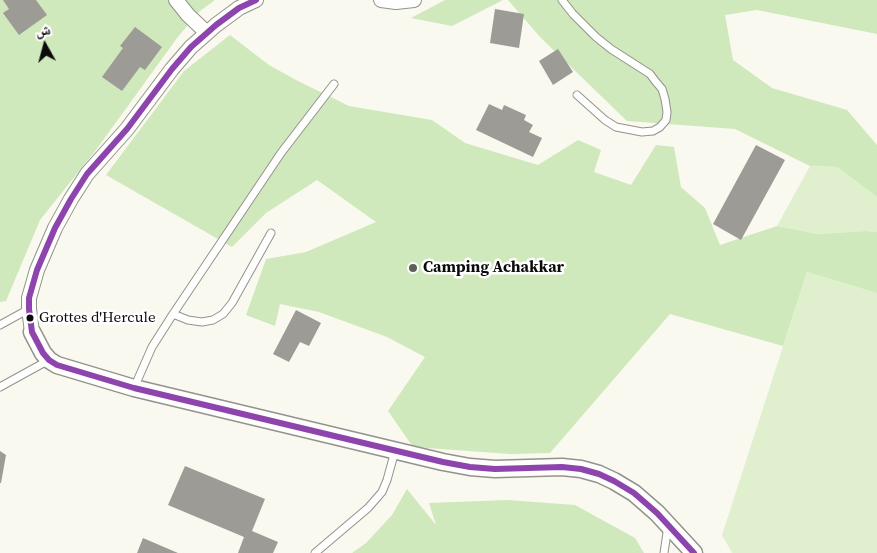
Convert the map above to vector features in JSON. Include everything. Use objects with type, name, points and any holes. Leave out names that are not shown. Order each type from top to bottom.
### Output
[{"type":"street","points":[[176,0],[188,15],[207,33]]},
{"type":"street","points":[[256,0],[239,8],[191,47],[127,129],[87,174],[71,199],[54,228],[37,270],[29,298],[32,332],[43,353],[57,365],[134,388],[443,462],[470,467],[562,467],[590,471],[614,481],[634,493],[657,513],[694,553]]},
{"type":"street","points":[[381,0],[396,2],[414,0]]},
{"type":"lane","points":[[562,0],[596,37],[650,74],[662,90],[668,112],[666,120],[660,126],[653,131],[642,132],[616,127],[605,120],[577,95]]},
{"type":"lane","points":[[134,388],[152,347],[173,314],[281,152],[334,84]]},
{"type":"lane","points":[[173,314],[188,320],[202,322],[213,320],[223,314],[232,303],[270,233]]},
{"type":"lane","points":[[0,326],[29,309]]},
{"type":"lane","points":[[0,387],[49,360]]},
{"type":"lane","points":[[315,553],[368,508],[382,492],[395,451]]},
{"type":"lane","points":[[664,553],[668,526]]},
{"type":"green space","points":[[0,0],[215,0],[200,11],[177,38],[96,150],[40,220],[6,301],[0,302]]},
{"type":"green space","points":[[445,0],[503,0],[452,26],[411,18]]},
{"type":"green space","points":[[508,0],[877,0],[877,34],[757,10],[725,15],[733,60],[772,88],[847,110],[877,145],[877,197],[837,167],[810,166],[735,129],[627,121],[541,38]]},
{"type":"green space","name":"Camping Achakkar","points":[[230,35],[269,65],[349,106],[432,120],[465,143],[538,165],[578,140],[601,150],[594,172],[631,185],[656,145],[674,147],[681,187],[705,208],[720,245],[777,226],[818,234],[877,232],[877,293],[807,272],[783,346],[670,314],[550,453],[510,454],[413,447],[388,411],[425,357],[387,337],[319,312],[280,304],[275,326],[246,315],[266,259],[306,252],[376,222],[317,180],[266,213],[232,247],[106,175],[184,71]]},
{"type":"green space","points":[[810,166],[837,167],[877,197],[877,232],[818,234],[777,226]]},
{"type":"green space","points":[[807,272],[877,293],[877,553],[732,553],[722,535]]},
{"type":"green space","points":[[407,489],[436,525],[429,503],[507,500],[575,505],[635,538],[644,553],[352,553],[366,543],[392,515]]},
{"type":"building","points":[[3,0],[36,0],[47,15],[19,35],[3,13],[9,9]]},
{"type":"building","points":[[495,9],[524,14],[519,48],[490,43]]},
{"type":"building","points":[[135,27],[162,47],[145,70],[140,67],[122,91],[102,77],[123,48],[120,46]]},
{"type":"building","points":[[558,49],[573,72],[553,85],[539,61]]},
{"type":"building","points":[[489,104],[502,110],[504,105],[526,115],[524,120],[533,125],[529,132],[542,138],[533,157],[476,130]]},
{"type":"building","points":[[756,145],[785,160],[741,240],[713,224]]},
{"type":"building","points":[[296,310],[321,323],[309,346],[300,342],[289,362],[273,354]]},
{"type":"building","points":[[0,451],[6,455],[1,483],[0,483]]},
{"type":"building","points":[[185,466],[265,499],[252,531],[278,542],[273,553],[238,553],[244,537],[168,505]]},
{"type":"building","points":[[143,538],[178,553],[137,553]]},
{"type":"transit line","points":[[256,0],[239,8],[191,47],[127,129],[87,174],[71,199],[55,228],[37,270],[29,298],[32,332],[43,353],[57,365],[134,388],[443,462],[495,469],[562,467],[581,469],[599,474],[634,493],[657,513],[694,553]]},
{"type":"place","name":"Camping Achakkar","points":[[413,268]]},
{"type":"place","name":"Grottes d'Hercule","points":[[30,318]]}]
